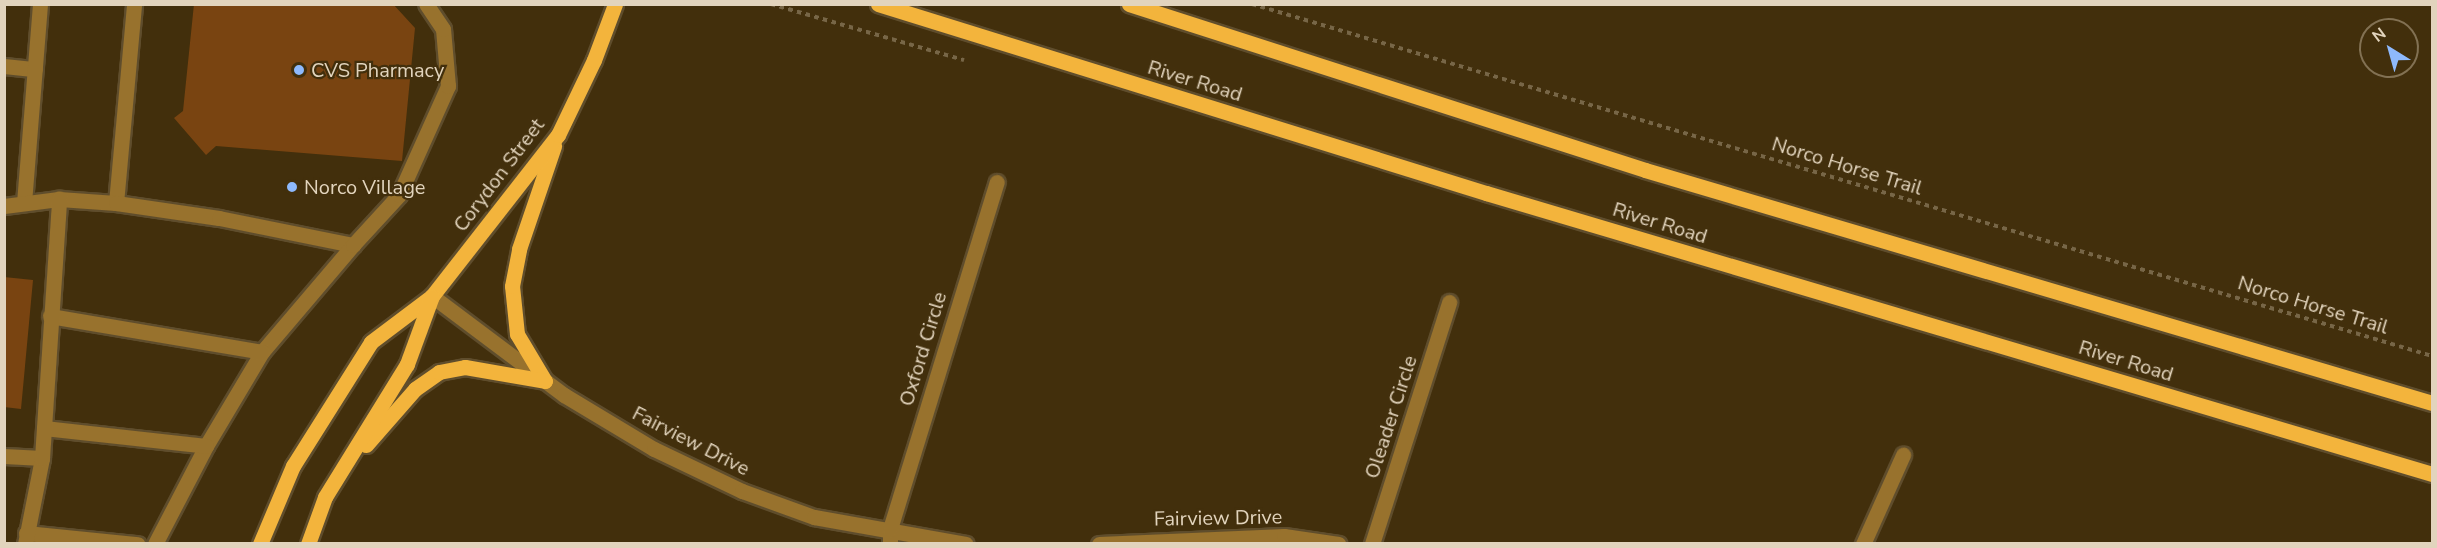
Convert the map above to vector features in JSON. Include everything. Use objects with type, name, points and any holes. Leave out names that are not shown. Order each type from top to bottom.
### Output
[{"type":"main road","name":"Corydon Street","points":[[260,543],[293,466],[371,342],[432,296],[558,135],[594,60],[615,4]]},
{"type":"main road","name":"River Road","points":[[878,4],[1497,196],[2433,474]]},
{"type":"main road","points":[[1129,4],[1645,170],[2433,403]]},
{"type":"main road","points":[[545,381],[517,334],[512,286],[519,249],[558,135]]},
{"type":"main road","name":"Corydon Street","points":[[308,543],[325,497],[408,364],[432,296]]},
{"type":"main road","points":[[325,497],[392,413],[422,381],[439,372],[465,367],[545,381]]},
{"type":"street","points":[[24,203],[40,4]]},
{"type":"street","points":[[116,203],[134,4]]},
{"type":"street","points":[[155,543],[206,446],[262,352],[399,195],[448,86],[443,29],[426,4]]},
{"type":"street","points":[[4,66],[35,69]]},
{"type":"street","name":"Oxford Circle","points":[[890,536],[997,182]]},
{"type":"street","points":[[59,199],[42,458],[25,538],[137,543]]},
{"type":"street","points":[[4,206],[59,199],[116,203],[219,218],[353,245]]},
{"type":"street","name":"Fairview Drive","points":[[432,296],[545,381],[654,449],[742,491],[814,516],[890,536],[966,543]]},
{"type":"street","name":"Oleader Circle","points":[[1372,543],[1449,302]]},
{"type":"street","points":[[50,316],[262,352]]},
{"type":"street","points":[[44,428],[206,446]]},
{"type":"street","points":[[1863,543],[1902,455]]},
{"type":"street","points":[[4,456],[42,458]]},
{"type":"street","name":"Fairview Drive","points":[[1099,543],[1284,536],[1338,543]]},
{"type":"path","name":"Norco Horse Trail","points":[[1252,4],[2433,356]]},
{"type":"building","name":"CVS Pharmacy","points":[[194,4],[393,4],[415,28],[402,161],[216,146],[206,155],[174,118],[183,111]]},
{"type":"building","points":[[4,277],[33,280],[21,409],[4,407]]},
{"type":"place","name":"CVS Pharmacy","points":[[299,70]]},
{"type":"place","name":"Norco Village","points":[[292,187]]}]
